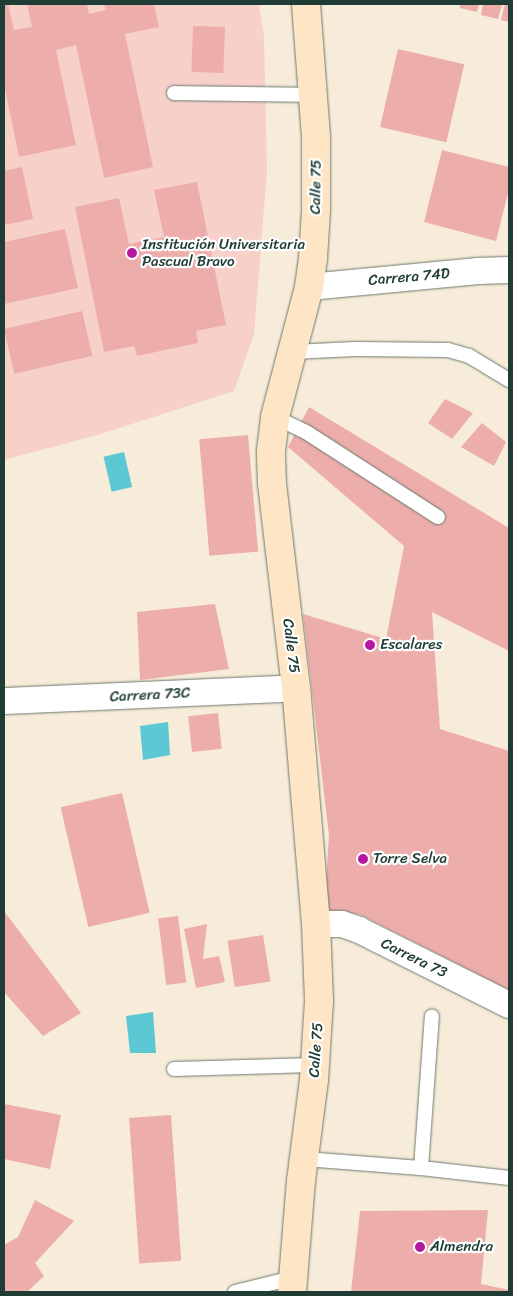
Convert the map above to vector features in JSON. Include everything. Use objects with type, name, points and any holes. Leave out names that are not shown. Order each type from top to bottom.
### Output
[{"type":"street","name":"Calle 75","points":[[292,1285],[315,1065],[319,1001],[316,924],[296,688],[272,484],[271,451],[275,417],[309,287],[316,210],[314,95],[306,4]]},
{"type":"street","name":"Carrera 74D","points":[[309,287],[478,270],[509,270]]},
{"type":"street","name":"Carrera 73C","points":[[4,702],[296,688]]},
{"type":"street","name":"Carrera 73","points":[[316,924],[342,924],[359,930],[509,1005]]},
{"type":"lane","points":[[174,93],[314,95]]},
{"type":"lane","points":[[292,352],[355,349],[448,350],[469,356],[509,380]]},
{"type":"lane","points":[[275,417],[306,432],[438,517]]},
{"type":"lane","points":[[421,1168],[432,1016]]},
{"type":"lane","points":[[174,1069],[315,1065]]},
{"type":"lane","points":[[305,1159],[421,1168],[509,1178]]},
{"type":"lane","points":[[234,1292],[292,1285]]},
{"type":"shaded area","name":"Institución Universitaria Pascual Bravo","points":[[4,4],[259,4],[264,37],[267,171],[254,334],[234,391],[101,434],[4,460]]},
{"type":"water","points":[[124,452],[132,487],[112,492],[104,457]]},
{"type":"water","points":[[168,722],[170,755],[143,760],[140,726]]},
{"type":"water","points":[[153,1012],[156,1053],[130,1053],[126,1016]]},
{"type":"building","points":[[4,4],[8,4],[14,30],[32,27],[27,4],[87,4],[89,14],[106,10],[104,4],[154,4],[159,27],[125,34],[153,167],[104,178],[76,45],[56,50],[76,145],[19,157],[4,84]]},
{"type":"building","points":[[460,4],[479,4],[477,12],[460,8]]},
{"type":"building","points":[[483,4],[502,4],[498,19],[481,15]]},
{"type":"building","points":[[505,4],[509,4],[509,22],[501,20]]},
{"type":"building","points":[[193,26],[225,27],[223,73],[191,72]]},
{"type":"building","points":[[398,49],[464,64],[446,142],[380,127]]},
{"type":"building","points":[[442,150],[509,167],[509,189],[496,241],[424,222]]},
{"type":"building","points":[[22,167],[33,219],[4,225],[4,171]]},
{"type":"building","points":[[197,182],[226,325],[196,331],[198,343],[137,356],[134,346],[104,352],[75,207],[119,198],[129,244],[164,237],[154,190]]},
{"type":"building","points":[[65,229],[78,288],[4,304],[4,242]]},
{"type":"building","points":[[82,311],[92,356],[14,374],[4,329]]},
{"type":"building","points":[[445,399],[473,413],[452,439],[428,423]]},
{"type":"building","name":"Escalares","points":[[309,407],[509,528],[509,651],[432,612],[440,729],[509,751],[509,990],[359,914],[324,911],[329,836],[303,614],[386,639],[404,546],[288,447]]},
{"type":"building","points":[[482,423],[506,442],[494,466],[461,447]]},
{"type":"building","points":[[248,435],[258,552],[209,556],[199,439]]},
{"type":"building","points":[[215,604],[229,669],[140,680],[137,612]]},
{"type":"building","points":[[218,713],[222,749],[192,752],[188,716]]},
{"type":"building","points":[[122,793],[150,913],[88,927],[61,807]]},
{"type":"building","points":[[4,911],[81,1013],[43,1036],[4,992]]},
{"type":"building","points":[[178,916],[186,983],[166,985],[158,918]]},
{"type":"building","points":[[207,924],[203,959],[219,956],[225,982],[196,988],[184,929]]},
{"type":"building","points":[[263,935],[270,981],[235,987],[227,941]]},
{"type":"building","points":[[4,1104],[61,1115],[50,1169],[4,1159]]},
{"type":"building","points":[[171,1115],[181,1261],[139,1264],[129,1118]]},
{"type":"building","points":[[35,1200],[74,1221],[35,1263],[44,1276],[27,1292],[4,1292],[4,1245],[18,1237]]},
{"type":"building","name":"Almendra","points":[[488,1210],[481,1284],[509,1290],[509,1292],[351,1292],[360,1211]]},
{"type":"place","name":"Institución Universitaria Pascual Bravo","points":[[132,253]]},
{"type":"place","name":"Escalares","points":[[370,645]]},
{"type":"place","name":"Torre Selva","points":[[363,859]]},
{"type":"place","name":"Almendra","points":[[420,1247]]}]
